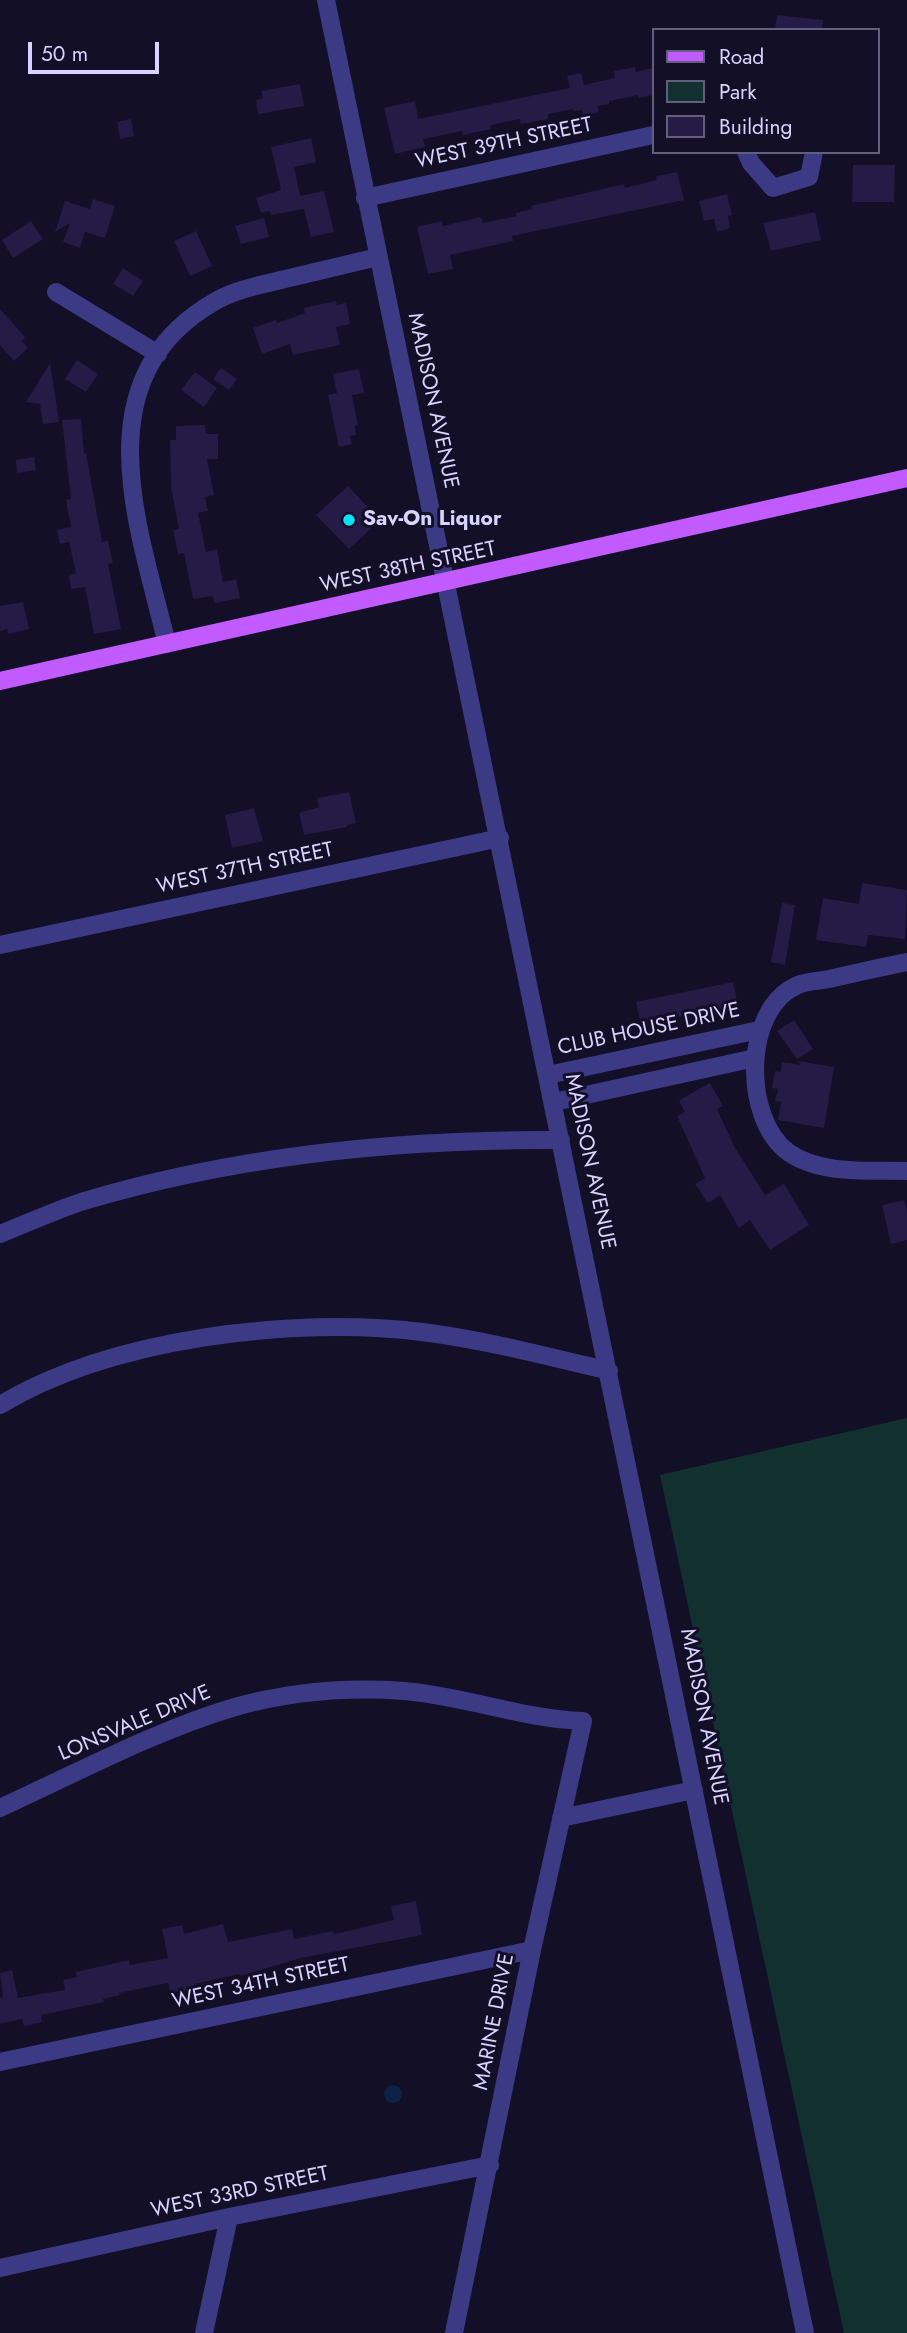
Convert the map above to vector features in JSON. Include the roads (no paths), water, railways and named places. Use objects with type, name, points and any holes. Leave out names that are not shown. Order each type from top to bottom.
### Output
[{"type":"main road","name":"WEST 38TH STREET","points":[[0,681],[907,478]]},
{"type":"street","name":"MADISON AVENUE","points":[[326,0],[805,2333]]},
{"type":"street","name":"WEST 39TH STREET","points":[[365,198],[652,135]]},
{"type":"street","points":[[747,154],[751,163],[773,188],[809,177],[814,154]]},
{"type":"street","points":[[167,644],[132,494],[130,429],[142,381],[158,354],[178,330],[215,301],[244,289],[378,257]]},
{"type":"street","points":[[56,292],[158,354]]},
{"type":"street","name":"WEST 37TH STREET","points":[[0,945],[500,838]]},
{"type":"street","name":"CLUB HOUSE DRIVE","points":[[907,962],[797,986],[773,1003],[759,1030],[755,1058],[764,1120],[772,1136],[786,1151],[804,1162],[824,1166],[907,1171]]},
{"type":"street","name":"CLUB HOUSE DRIVE","points":[[548,1075],[759,1030]]},
{"type":"street","points":[[554,1102],[755,1058]]},
{"type":"street","points":[[0,1234],[83,1202],[190,1175],[296,1154],[510,1139],[561,1139]]},
{"type":"street","points":[[0,1405],[34,1385],[83,1366],[131,1353],[220,1335],[288,1328],[341,1327],[419,1332],[487,1342],[608,1371]]},
{"type":"street","name":"LONSVALE DRIVE","points":[[0,1808],[153,1737],[235,1707],[278,1698],[330,1691],[403,1691],[560,1720],[583,1721]]},
{"type":"street","name":"MARINE DRIVE","points":[[454,2333],[532,1950],[583,1721]]},
{"type":"street","points":[[561,1818],[694,1790]]},
{"type":"street","name":"WEST 34TH STREET","points":[[0,2063],[532,1950]]},
{"type":"street","name":"WEST 33RD STREET","points":[[0,2268],[229,2217],[490,2165]]},
{"type":"street","points":[[204,2333],[229,2217]]},
{"type":"water","points":[[389,2085],[397,2085],[402,2094],[400,2101],[389,2103],[384,2098],[384,2090]]},
{"type":"place","name":"Sav-On Liquor","points":[[349,520]]}]
